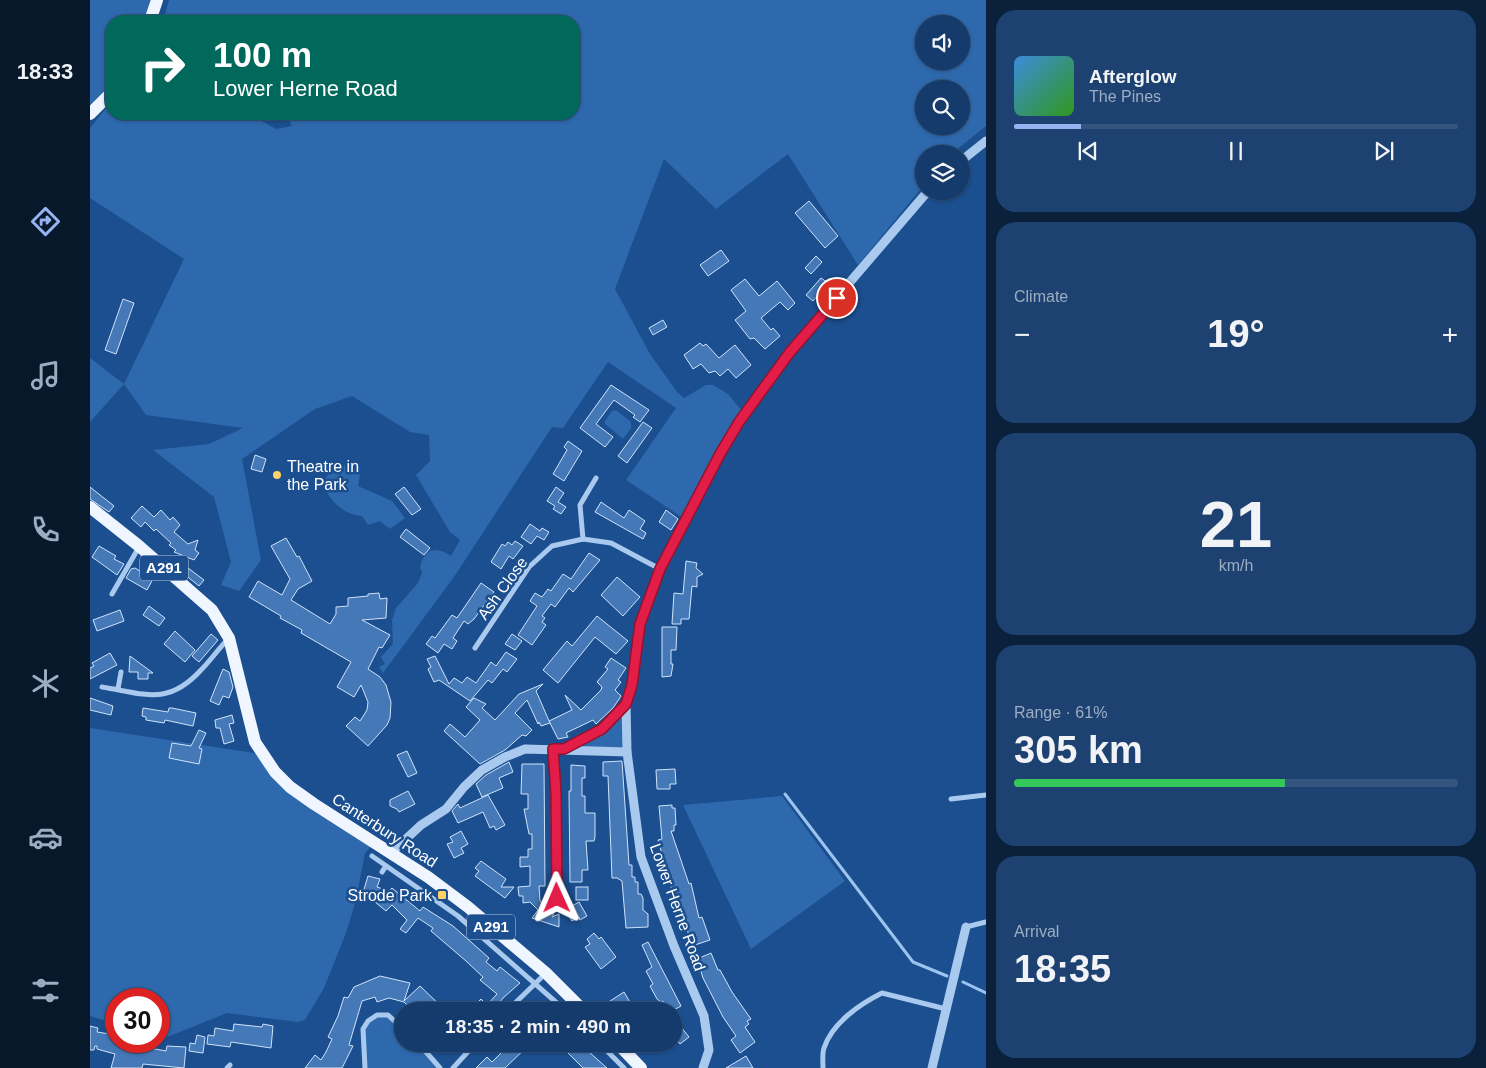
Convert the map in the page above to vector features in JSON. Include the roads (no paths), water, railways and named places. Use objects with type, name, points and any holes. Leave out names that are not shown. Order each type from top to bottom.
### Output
[{"type":"main road","points":[[152,15],[157,0]]},
{"type":"main road","points":[[90,114],[105,99]]},
{"type":"main road","name":"A291","points":[[90,507],[139,546],[212,610],[229,638]]},
{"type":"main road","name":"Canterbury Road","points":[[229,638],[255,742],[264,758],[290,787],[391,853],[468,907],[546,973],[575,1002]]},
{"type":"main road","points":[[626,1052],[641,1068]]},
{"type":"street","points":[[970,154],[986,141]]},
{"type":"street","name":"Lower Herne Road","points":[[703,1068],[709,1050],[704,1016],[674,946],[641,857],[627,752],[626,704],[632,685],[640,624],[660,569],[720,454],[739,422],[790,352],[920,200]]},
{"type":"street","points":[[583,539],[580,505],[596,478]]},
{"type":"street","name":"Ash Close","points":[[475,648],[529,567],[552,546],[583,539],[611,543],[660,569]]},
{"type":"street","points":[[112,594],[139,546]]},
{"type":"street","points":[[102,687],[161,695],[174,692],[185,686],[229,638]]},
{"type":"street","points":[[118,689],[121,672]]},
{"type":"street","name":"Lower Herne Road","points":[[564,749],[602,729],[626,704]]},
{"type":"street","name":"Lower Herne Road","points":[[391,853],[421,825],[446,809],[464,787],[482,770],[525,749],[627,752]]},
{"type":"street","points":[[553,749],[556,793],[557,898]]},
{"type":"street","points":[[951,799],[986,795]]},
{"type":"street","name":"Canterbury Road","points":[[372,856],[458,916],[556,1002]]},
{"type":"street","name":"Canterbury Road","points":[[382,872],[386,866]]},
{"type":"street","points":[[932,1068],[966,927],[986,922]]},
{"type":"street","points":[[516,1002],[546,973]]},
{"type":"street","points":[[823,1068],[823,1050],[832,1032],[868,1000],[882,992],[946,1009]]},
{"type":"street","points":[[365,1068],[363,1029],[368,1021],[377,1015],[388,1015],[394,1021]]},
{"type":"street","points":[[426,1052],[440,1068]]},
{"type":"street","points":[[453,1068],[468,1052]]},
{"type":"street","points":[[608,1052],[624,1068]]},
{"type":"waterway","points":[[785,794],[913,962],[947,976]]},
{"type":"waterway","points":[[963,982],[986,993]]},
{"type":"place","name":"Theatre in the Park","points":[[277,475]]},
{"type":"place","name":"Strode Park","points":[[442,895]]}]
